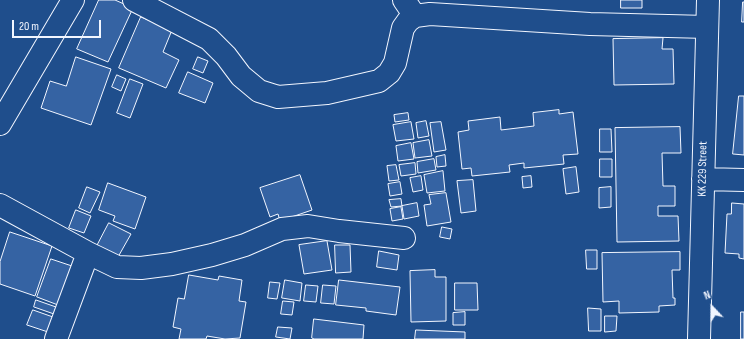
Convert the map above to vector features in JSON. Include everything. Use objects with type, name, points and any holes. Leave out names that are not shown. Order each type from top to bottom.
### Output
[{"type":"street","points":[[0,124],[73,0]]},
{"type":"street","points":[[134,0],[209,39],[226,56],[241,76],[259,91],[278,97],[327,93],[379,81],[389,73],[395,63],[403,28],[408,21],[410,8],[430,14],[590,24],[707,27]]},
{"type":"street","name":"KK 229 Street","points":[[699,339],[708,0]]},
{"type":"street","points":[[703,179],[744,180]]},
{"type":"street","points":[[0,205],[88,253],[117,267],[141,268],[172,264],[212,255],[245,245],[282,229],[308,226],[404,238]]},
{"type":"street","points":[[56,339],[88,253]]},
{"type":"building","points":[[99,0],[115,0],[133,8],[108,62],[77,49]]},
{"type":"building","points":[[621,0],[642,0],[642,8],[621,8]]},
{"type":"building","points":[[743,2],[744,22],[742,22]]},
{"type":"building","points":[[141,17],[172,30],[163,52],[179,60],[166,88],[119,68]]},
{"type":"building","points":[[663,38],[662,49],[673,49],[674,84],[614,85],[613,39]]},
{"type":"building","points":[[76,57],[111,69],[91,125],[41,108],[50,81],[66,86]]},
{"type":"building","points":[[198,57],[208,61],[203,73],[193,69]]},
{"type":"building","points":[[188,72],[213,83],[205,103],[179,93]]},
{"type":"building","points":[[117,75],[126,79],[121,91],[112,87]]},
{"type":"building","points":[[130,79],[143,84],[130,118],[117,113]]},
{"type":"building","points":[[739,96],[744,96],[744,155],[733,154]]},
{"type":"building","points":[[559,110],[559,114],[573,112],[578,154],[563,155],[564,164],[524,168],[524,163],[509,165],[510,172],[472,176],[471,168],[462,169],[458,132],[469,130],[468,121],[500,117],[501,130],[534,126],[533,113]]},
{"type":"building","points":[[408,113],[409,120],[395,122],[394,115]]},
{"type":"building","points":[[426,121],[429,136],[418,138],[416,123]]},
{"type":"building","points":[[411,122],[414,139],[396,141],[393,125]]},
{"type":"building","points":[[441,122],[446,150],[434,152],[430,123]]},
{"type":"building","points":[[680,127],[681,153],[662,153],[663,186],[675,186],[675,206],[658,206],[658,216],[678,216],[679,241],[617,242],[615,128]]},
{"type":"building","points":[[600,129],[611,129],[612,152],[600,152]]},
{"type":"building","points":[[429,140],[432,156],[415,158],[413,143]]},
{"type":"building","points":[[411,143],[414,159],[398,161],[396,146]]},
{"type":"building","points":[[445,155],[446,166],[437,167],[436,157]]},
{"type":"building","points":[[434,159],[436,170],[418,173],[417,162]]},
{"type":"building","points":[[600,159],[612,159],[612,177],[600,177]]},
{"type":"building","points":[[415,163],[416,174],[401,176],[399,165]]},
{"type":"building","points":[[396,165],[399,180],[389,181],[387,166]]},
{"type":"building","points":[[576,167],[579,192],[566,194],[563,169]]},
{"type":"building","points":[[443,171],[445,191],[427,193],[424,175]]},
{"type":"building","points":[[300,175],[312,210],[280,221],[278,214],[270,217],[260,188]]},
{"type":"building","points":[[421,176],[423,190],[413,192],[410,178]]},
{"type":"building","points":[[531,176],[532,187],[523,188],[522,177]]},
{"type":"building","points":[[473,180],[476,211],[461,213],[457,181]]},
{"type":"building","points":[[400,182],[402,194],[390,196],[388,184]]},
{"type":"building","points":[[108,183],[146,197],[135,229],[113,221],[115,216],[99,210]]},
{"type":"building","points":[[87,187],[100,192],[90,213],[79,208]]},
{"type":"building","points":[[611,187],[611,207],[599,208],[599,188]]},
{"type":"building","points":[[446,193],[451,222],[427,226],[424,205],[431,204],[429,195]]},
{"type":"building","points":[[401,199],[402,206],[391,207],[389,200]]},
{"type":"building","points":[[417,203],[419,216],[404,219],[402,206]]},
{"type":"building","points":[[732,203],[744,204],[744,259],[739,258],[739,254],[725,253],[727,214],[731,214]]},
{"type":"building","points":[[401,207],[403,219],[392,221],[390,209]]},
{"type":"building","points":[[76,210],[91,216],[84,233],[69,228]]},
{"type":"building","points":[[109,223],[131,234],[118,257],[97,246]]},
{"type":"building","points":[[442,227],[452,229],[450,239],[440,237]]},
{"type":"building","points":[[10,232],[52,246],[35,296],[0,284],[0,262]]},
{"type":"building","points":[[327,241],[332,270],[304,274],[299,245]]},
{"type":"building","points":[[335,245],[350,245],[351,272],[336,273]]},
{"type":"building","points":[[586,250],[597,250],[597,269],[587,269]]},
{"type":"building","points":[[379,251],[399,255],[397,270],[377,267]]},
{"type":"building","points":[[680,252],[680,270],[672,270],[673,298],[675,298],[675,305],[659,306],[659,312],[619,313],[619,301],[603,302],[602,253]]},
{"type":"building","points":[[51,259],[72,266],[58,305],[37,297]]},
{"type":"building","points":[[435,270],[435,277],[446,277],[446,321],[411,322],[410,271]]},
{"type":"building","points":[[189,275],[218,280],[219,276],[242,280],[239,301],[246,302],[240,338],[225,339],[207,336],[206,339],[179,339],[181,329],[173,327],[178,298],[184,299]]},
{"type":"building","points":[[285,280],[302,283],[300,301],[282,298]]},
{"type":"building","points":[[339,280],[400,287],[396,315],[366,311],[366,308],[336,305]]},
{"type":"building","points":[[270,282],[280,283],[277,299],[268,298]]},
{"type":"building","points":[[455,283],[477,283],[478,310],[455,310]]},
{"type":"building","points":[[306,285],[318,286],[316,302],[304,301]]},
{"type":"building","points":[[323,285],[336,286],[334,304],[321,303]]},
{"type":"building","points":[[36,300],[56,307],[54,314],[34,307]]},
{"type":"building","points":[[283,301],[294,302],[292,315],[281,314]]},
{"type":"building","points":[[588,308],[601,309],[601,331],[589,331]]},
{"type":"building","points":[[33,310],[53,317],[48,332],[27,325]]},
{"type":"building","points":[[465,312],[465,325],[453,325],[453,313]]},
{"type":"building","points":[[741,312],[744,312],[744,339],[741,339]]},
{"type":"building","points":[[605,316],[617,316],[616,331],[605,332]]},
{"type":"building","points":[[314,319],[364,325],[363,339],[314,339],[312,338]]},
{"type":"building","points":[[278,327],[292,328],[290,339],[276,337]]},
{"type":"building","points":[[416,330],[465,332],[465,339],[415,339]]}]
